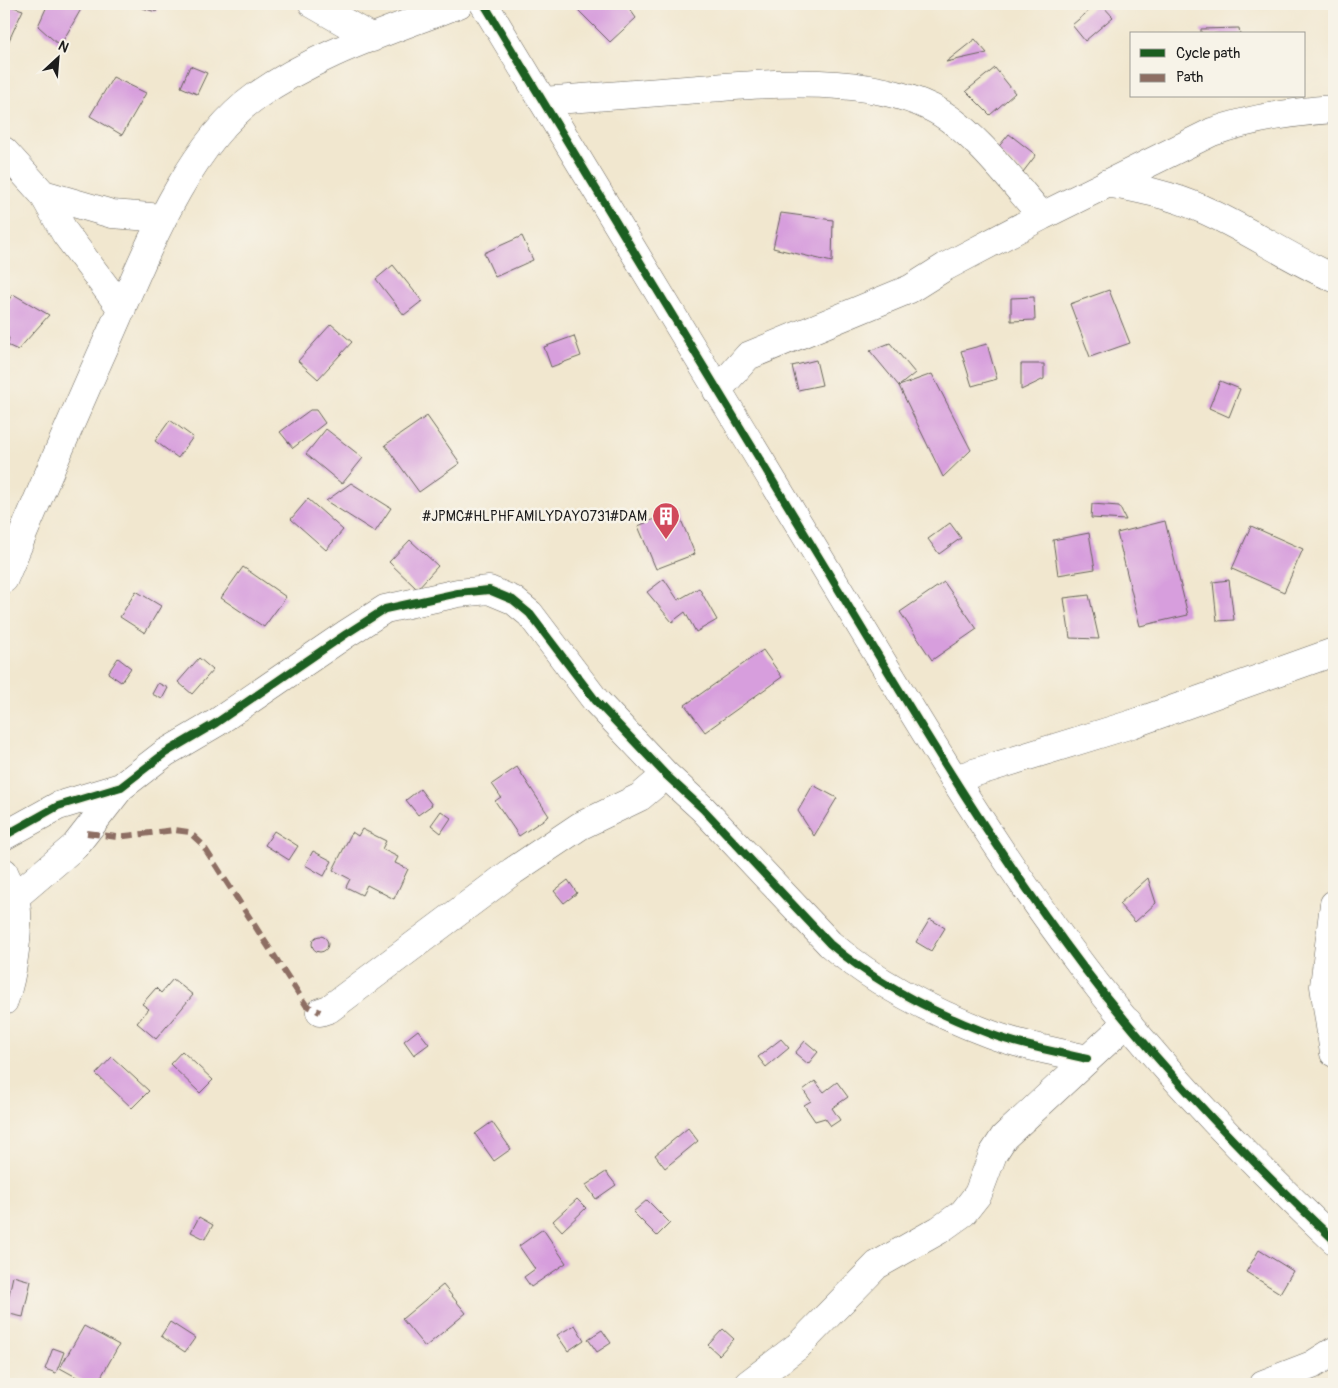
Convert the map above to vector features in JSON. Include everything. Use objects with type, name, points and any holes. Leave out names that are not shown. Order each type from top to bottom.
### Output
[{"type":"street","points":[[313,4],[372,38]]},
{"type":"street","points":[[4,579],[47,474],[163,218],[199,155],[234,116],[254,98],[338,50],[459,4]]},
{"type":"street","points":[[484,4],[717,391],[975,813],[1083,966],[1128,1022],[1218,1125],[1273,1182],[1334,1240]]},
{"type":"street","points":[[543,101],[746,86],[848,86],[885,92],[931,108],[948,118],[998,166],[1042,216]]},
{"type":"street","points":[[717,391],[748,356],[910,288],[945,266],[1107,183],[1212,132],[1241,122],[1306,111],[1334,109]]},
{"type":"street","points":[[4,151],[43,194],[65,233],[122,309]]},
{"type":"street","points":[[1107,183],[1159,192],[1203,209],[1300,263],[1334,278]]},
{"type":"street","points":[[43,194],[112,214],[163,218]]},
{"type":"street","points":[[16,897],[75,846],[121,787],[165,753],[216,723],[346,634],[385,609],[458,593],[489,590],[514,600],[530,614],[596,701],[666,775],[703,809],[830,944],[874,978],[904,995],[991,1035],[1087,1060]]},
{"type":"street","points":[[954,779],[1061,744],[1132,724],[1334,652]]},
{"type":"street","points":[[320,1012],[328,1009],[513,871],[580,826],[640,797],[666,775]]},
{"type":"street","points":[[4,836],[58,806],[121,787]]},
{"type":"street","points":[[4,872],[16,897],[15,955],[4,1001]]},
{"type":"street","points":[[1334,904],[1324,986],[1334,1053]]},
{"type":"street","points":[[748,1384],[798,1346],[877,1266],[939,1230],[963,1213],[978,1194],[993,1154],[1004,1137],[1128,1022]]},
{"type":"street","points":[[1263,1384],[1312,1365],[1334,1351]]},
{"type":"building","points":[[4,4],[23,10],[4,51]]},
{"type":"building","points":[[48,4],[84,4],[60,46],[38,26]]},
{"type":"building","points":[[137,4],[159,4],[156,12],[136,6]]},
{"type":"building","points":[[582,4],[626,4],[636,18],[610,42],[576,8]]},
{"type":"building","points":[[1097,4],[1101,4],[1113,17],[1085,41],[1072,25]]},
{"type":"building","points":[[1239,28],[1240,32],[1201,32],[1201,29]]},
{"type":"building","points":[[975,39],[987,53],[946,62]]},
{"type":"building","points":[[190,66],[207,73],[197,94],[181,87]]},
{"type":"building","points":[[995,68],[1015,93],[990,115],[966,91]]},
{"type":"building","points":[[113,77],[146,93],[122,135],[90,116]]},
{"type":"building","points":[[1009,134],[1036,155],[1023,172],[996,150]]},
{"type":"building","points":[[781,213],[833,220],[832,262],[773,248]]},
{"type":"building","points":[[522,236],[533,260],[495,277],[484,253]]},
{"type":"building","points":[[393,265],[422,301],[404,315],[376,279]]},
{"type":"building","points":[[1109,290],[1130,343],[1090,357],[1070,304]]},
{"type":"building","points":[[13,294],[49,315],[18,350],[7,345],[9,338],[4,333],[4,306]]},
{"type":"building","points":[[1034,297],[1035,320],[1011,321],[1011,298]]},
{"type":"building","points":[[331,324],[352,342],[318,379],[298,361]]},
{"type":"building","points":[[574,336],[581,356],[551,367],[544,347]]},
{"type":"building","points":[[890,343],[915,373],[899,386],[870,351]]},
{"type":"building","points":[[987,344],[997,379],[972,386],[961,351]]},
{"type":"building","points":[[816,360],[822,385],[798,390],[792,366]]},
{"type":"building","points":[[1021,364],[1044,364],[1044,379],[1021,390]]},
{"type":"building","points":[[932,374],[971,450],[943,477],[899,386]]},
{"type":"building","points":[[1220,381],[1240,389],[1229,417],[1209,408]]},
{"type":"building","points":[[310,410],[316,410],[325,423],[293,448],[280,432]]},
{"type":"building","points":[[427,416],[460,463],[419,492],[385,445]]},
{"type":"building","points":[[170,420],[193,437],[178,458],[155,441]]},
{"type":"building","points":[[326,429],[363,458],[342,484],[306,454]]},
{"type":"building","points":[[351,483],[391,508],[375,532],[326,501]]},
{"type":"building","points":[[308,499],[343,530],[326,550],[291,519]]},
{"type":"building","points":[[1092,504],[1119,506],[1126,520],[1091,518]]},
{"type":"building","name":"#JPMC#HLPHFAMILYDAY0731#DAM","points":[[677,510],[695,554],[656,569],[638,526]]},
{"type":"building","points":[[1165,521],[1188,615],[1140,626],[1117,533]]},
{"type":"building","points":[[950,523],[961,538],[939,554],[928,539]]},
{"type":"building","points":[[1251,526],[1303,549],[1284,592],[1232,569]]},
{"type":"building","points":[[1089,533],[1095,569],[1058,575],[1053,540]]},
{"type":"building","points":[[410,540],[438,566],[417,589],[389,562]]},
{"type":"building","points":[[243,567],[286,597],[264,627],[221,598]]},
{"type":"building","points":[[664,579],[678,600],[699,588],[717,620],[696,632],[685,612],[672,622],[647,592]]},
{"type":"building","points":[[1229,580],[1234,620],[1217,621],[1213,582]]},
{"type":"building","points":[[944,582],[977,629],[932,660],[900,612]]},
{"type":"building","points":[[136,591],[161,606],[145,633],[120,617]]},
{"type":"building","points":[[1089,595],[1099,639],[1070,638],[1064,598]]},
{"type":"building","points":[[763,650],[782,677],[705,732],[685,705]]},
{"type":"building","points":[[118,658],[131,668],[121,682],[108,673]]},
{"type":"building","points":[[199,658],[213,670],[192,694],[178,682]]},
{"type":"building","points":[[158,683],[168,688],[162,699],[152,694]]},
{"type":"building","points":[[517,767],[549,816],[519,836],[495,801],[501,797],[492,784]]},
{"type":"building","points":[[813,785],[837,798],[814,836],[798,811]]},
{"type":"building","points":[[420,789],[432,805],[418,815],[406,800]]},
{"type":"building","points":[[441,811],[451,818],[441,833],[431,825]]},
{"type":"building","points":[[362,829],[386,841],[382,849],[398,857],[395,863],[408,869],[394,899],[367,885],[362,895],[346,887],[350,879],[333,870],[352,832],[358,836]]},
{"type":"building","points":[[274,831],[298,846],[289,860],[265,845]]},
{"type":"building","points":[[313,851],[332,861],[324,876],[305,865]]},
{"type":"building","points":[[1148,878],[1156,903],[1135,922],[1119,904]]},
{"type":"building","points":[[568,880],[577,893],[564,903],[554,891]]},
{"type":"building","points":[[930,919],[945,928],[931,951],[916,942]]},
{"type":"building","points":[[320,936],[328,944],[320,952],[312,944]]},
{"type":"building","points":[[173,979],[193,995],[156,1039],[137,1023],[149,1009],[142,1004],[156,988],[161,993]]},
{"type":"building","points":[[418,1030],[429,1044],[414,1055],[404,1041]]},
{"type":"building","points":[[781,1039],[789,1048],[766,1067],[758,1057]]},
{"type":"building","points":[[805,1041],[818,1052],[808,1064],[795,1053]]},
{"type":"building","points":[[182,1051],[213,1080],[200,1093],[170,1064]]},
{"type":"building","points":[[112,1057],[149,1091],[132,1108],[96,1074]]},
{"type":"building","points":[[815,1081],[824,1092],[837,1082],[848,1097],[832,1108],[840,1120],[831,1126],[825,1118],[815,1121],[804,1105],[811,1101],[803,1090]]},
{"type":"building","points":[[492,1122],[511,1149],[494,1161],[475,1134]]},
{"type":"building","points":[[688,1128],[698,1141],[665,1168],[655,1155]]},
{"type":"building","points":[[606,1172],[616,1185],[596,1199],[586,1185]]},
{"type":"building","points":[[577,1199],[586,1208],[562,1231],[553,1221]]},
{"type":"building","points":[[647,1200],[670,1223],[657,1236],[633,1212]]},
{"type":"building","points":[[199,1217],[213,1225],[205,1239],[191,1232]]},
{"type":"building","points":[[543,1229],[566,1263],[531,1287],[524,1277],[535,1269],[519,1246]]},
{"type":"building","points":[[1259,1250],[1293,1271],[1280,1293],[1246,1272]]},
{"type":"building","points":[[13,1276],[31,1281],[23,1317],[5,1313]]},
{"type":"building","points":[[443,1285],[466,1313],[425,1347],[402,1319]]},
{"type":"building","points":[[170,1322],[195,1338],[185,1352],[161,1336]]},
{"type":"building","points":[[575,1325],[584,1340],[568,1351],[557,1335]]},
{"type":"building","points":[[84,1326],[119,1345],[97,1384],[89,1384],[60,1368]]},
{"type":"building","points":[[723,1329],[734,1339],[719,1355],[708,1345]]},
{"type":"building","points":[[602,1330],[611,1343],[597,1352],[588,1339]]},
{"type":"building","points":[[53,1348],[64,1352],[56,1373],[45,1369]]},
{"type":"marked path","points":[[87,833],[117,837],[175,830],[189,832],[202,844],[306,1005],[320,1012]]},
{"type":"cycle path","points":[[484,4],[912,712],[1012,867],[1083,967],[1141,1039],[1203,1109],[1334,1240]]},
{"type":"cycle path","points":[[4,836],[58,806],[121,787],[165,753],[216,723],[385,609],[458,593],[489,590],[513,600],[530,614],[596,701],[666,775],[703,809],[830,944],[886,984],[947,1016],[1014,1042],[1087,1059]]},
{"type":"place","name":"#JPMC#HLPHFAMILYDAY0731#DAM","points":[[666,540]]}]
